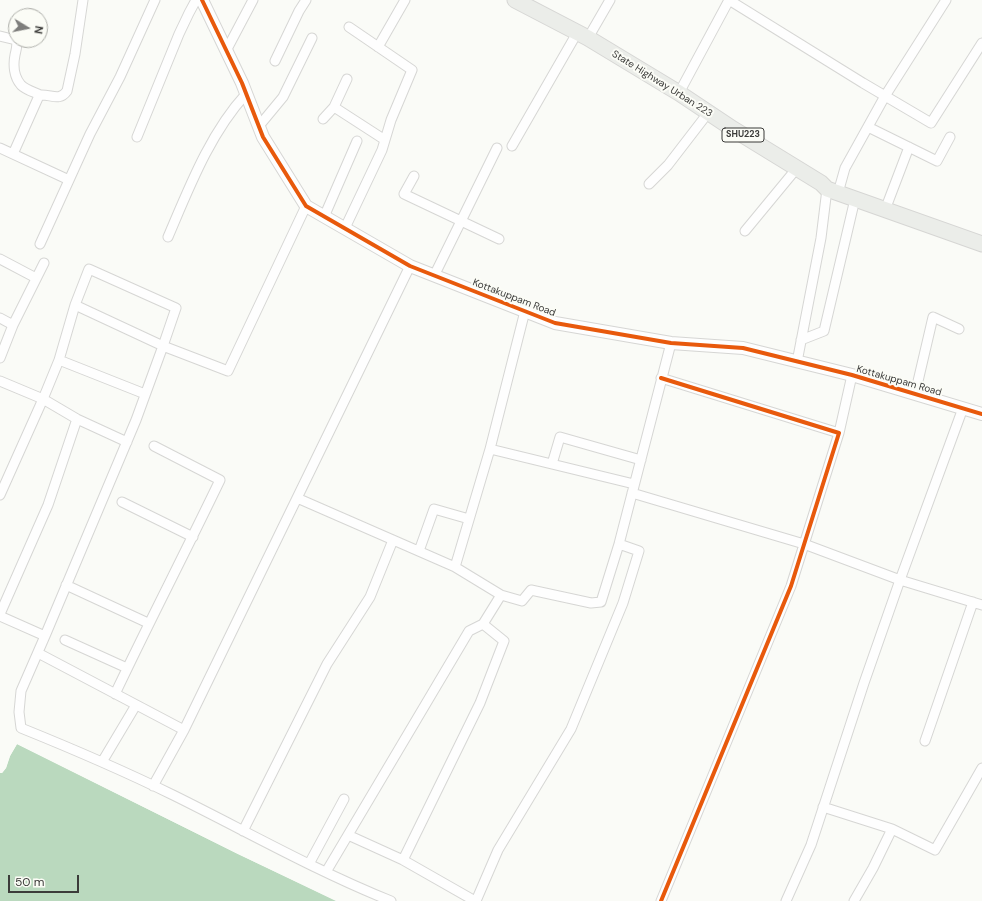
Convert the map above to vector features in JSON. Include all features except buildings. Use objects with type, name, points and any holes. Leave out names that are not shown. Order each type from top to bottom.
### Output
[{"type":"main road","name":"State Highway Urban 223","points":[[515,0],[582,36],[679,93],[832,191],[982,244]]},
{"type":"street","points":[[0,36],[16,40],[14,70],[21,85],[40,95],[59,97],[64,95],[67,91],[75,54],[83,0]]},
{"type":"street","points":[[40,244],[90,134],[120,77],[155,0]]},
{"type":"street","points":[[137,137],[182,27],[196,0]]},
{"type":"street","name":"Kottakuppam Road","points":[[202,0],[242,83],[263,137],[306,206],[410,266],[555,323],[671,343],[743,348],[852,375],[982,414]]},
{"type":"street","points":[[226,51],[253,0]]},
{"type":"street","points":[[275,61],[299,11],[306,0]]},
{"type":"street","points":[[378,47],[405,0]]},
{"type":"street","points":[[512,146],[582,36],[610,0]]},
{"type":"street","points":[[679,93],[729,0],[931,123],[982,43]]},
{"type":"street","points":[[797,362],[820,238],[832,191],[885,96],[946,0]]},
{"type":"street","points":[[345,228],[382,150],[391,120],[412,70],[349,27]]},
{"type":"street","points":[[259,126],[283,97],[312,38]]},
{"type":"street","points":[[323,119],[334,107],[347,79]]},
{"type":"street","points":[[168,237],[191,182],[205,155],[222,125],[235,106],[246,94]]},
{"type":"street","points":[[13,154],[40,95]]},
{"type":"street","points":[[334,107],[385,140]]},
{"type":"street","points":[[649,184],[668,165],[708,112]]},
{"type":"street","points":[[868,127],[937,161],[950,137]]},
{"type":"street","points":[[324,217],[358,141]]},
{"type":"street","points":[[886,210],[909,147]]},
{"type":"street","points":[[434,276],[497,148]]},
{"type":"street","points":[[1,151],[13,154],[69,180]]},
{"type":"street","points":[[745,231],[797,168]]},
{"type":"street","points":[[414,176],[404,194],[499,239]]},
{"type":"street","points":[[801,340],[824,331],[855,199]]},
{"type":"street","points":[[75,305],[163,346],[228,371],[306,206]]},
{"type":"street","points":[[0,259],[36,278]]},
{"type":"street","points":[[0,358],[13,325],[44,263]]},
{"type":"street","points":[[153,786],[184,730],[410,266]]},
{"type":"street","points":[[0,495],[59,360],[75,305],[89,269],[176,308],[127,442],[22,691],[19,712],[21,728],[102,762],[309,864],[391,901]]},
{"type":"street","points":[[455,567],[490,448],[526,311]]},
{"type":"street","points":[[915,394],[933,317],[959,329]]},
{"type":"street","points":[[0,318],[13,325]]},
{"type":"street","points":[[297,498],[455,567],[501,595],[522,601],[531,590],[591,603],[601,602],[619,544],[671,343]]},
{"type":"street","points":[[59,360],[145,394]]},
{"type":"street","points":[[661,901],[791,586],[839,433],[852,375]]},
{"type":"street","points":[[661,378],[839,433]]},
{"type":"street","points":[[0,381],[43,399],[77,418],[127,442]]},
{"type":"street","points":[[786,901],[811,846],[864,682],[963,408]]},
{"type":"street","points":[[45,636],[0,615],[48,505],[77,418]]},
{"type":"street","points":[[552,464],[560,437],[641,460]]},
{"type":"street","points":[[114,694],[220,480],[154,446]]},
{"type":"street","points":[[490,448],[552,464],[633,488],[804,544],[900,580],[978,604],[925,742]]},
{"type":"street","points":[[122,502],[193,537]]},
{"type":"street","points":[[419,551],[434,509],[469,519]]},
{"type":"street","points":[[243,831],[327,664],[370,597],[393,540]]},
{"type":"street","points":[[348,835],[403,860],[476,901],[498,850],[570,729],[620,610],[639,551],[619,544]]},
{"type":"street","points":[[66,585],[148,623]]},
{"type":"street","points":[[326,872],[469,631],[483,624],[501,595]]},
{"type":"street","points":[[403,860],[480,703],[504,641],[483,624]]},
{"type":"street","points":[[65,640],[127,668]]},
{"type":"street","points":[[38,653],[184,730]]},
{"type":"street","points":[[102,762],[136,705]]},
{"type":"street","points":[[823,807],[892,830],[935,850],[982,768]]},
{"type":"street","points":[[309,864],[344,799]]},
{"type":"street","points":[[854,901],[892,830]]},
{"type":"shaded area","points":[[17,744],[238,854],[337,901],[0,901],[0,773],[2,773],[6,768],[10,756]]},
{"type":"pier","points":[[16,742],[339,901],[336,901],[238,854],[17,744],[10,756],[6,768],[2,773],[0,773]]},
{"type":"cycle path","points":[[202,0],[242,83],[263,137],[306,206],[410,266],[555,323],[671,343],[743,348],[852,375],[982,414]]},
{"type":"cycle path","points":[[661,378],[839,433],[791,586],[661,901]]}]
